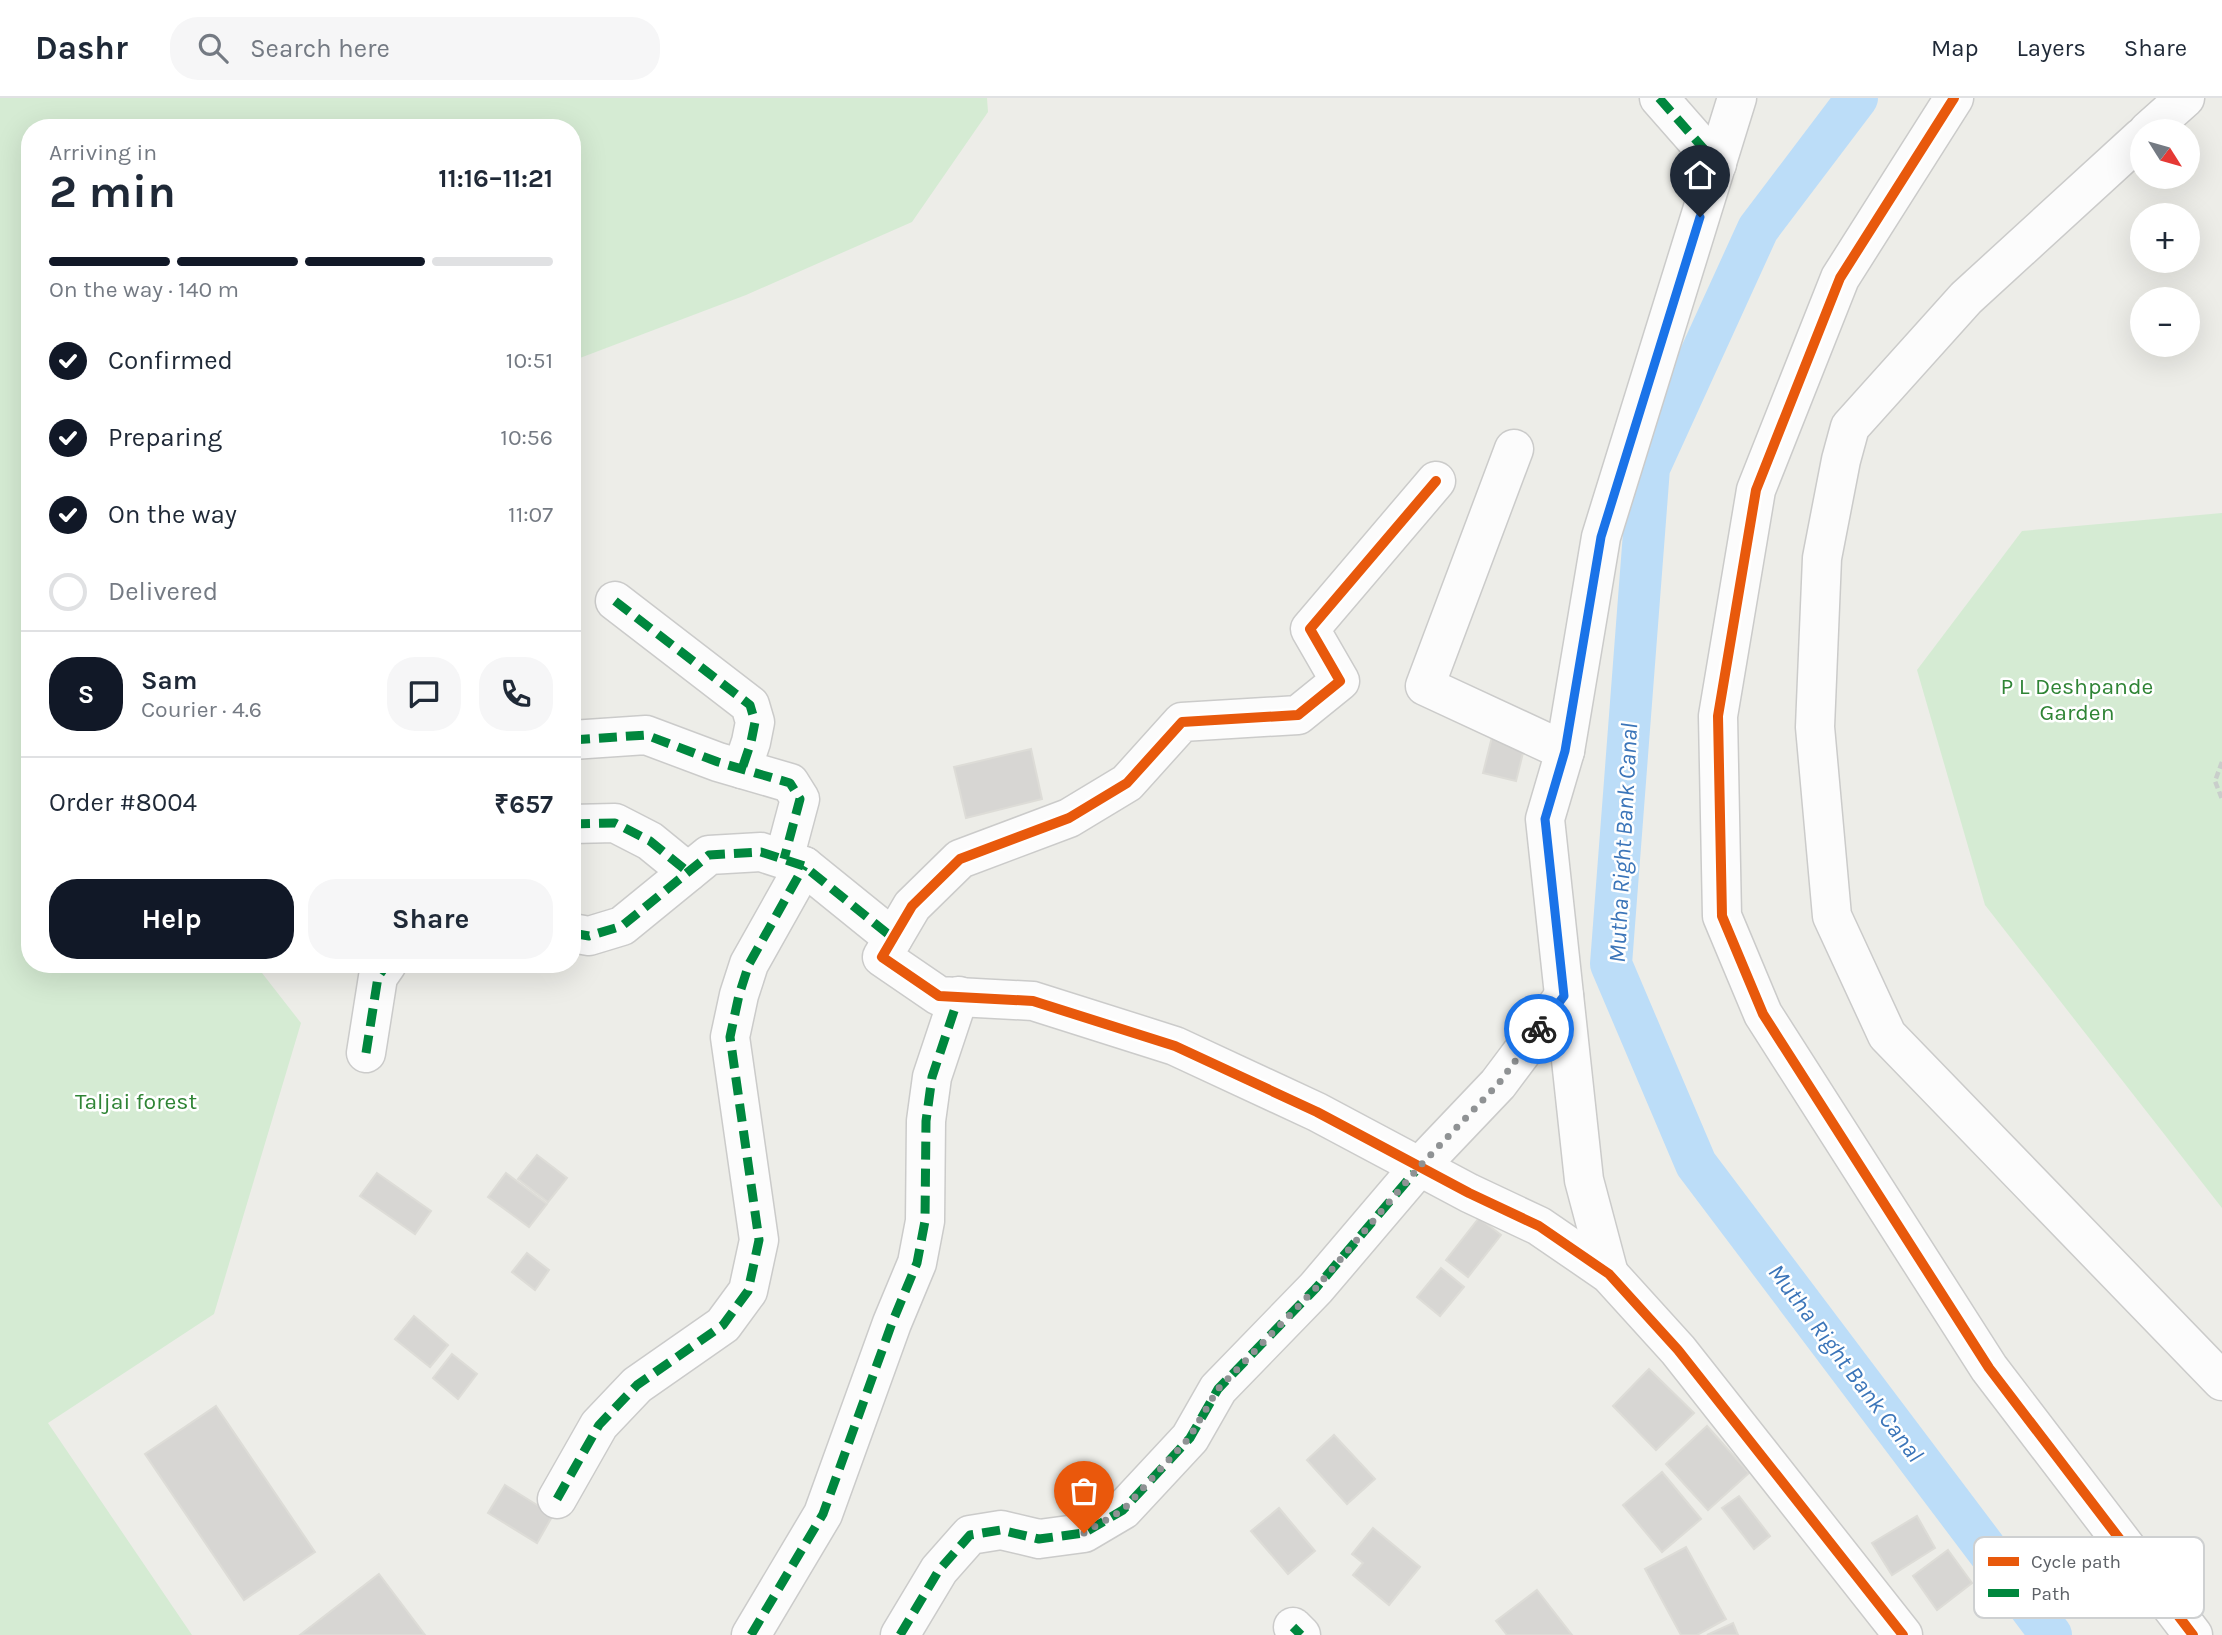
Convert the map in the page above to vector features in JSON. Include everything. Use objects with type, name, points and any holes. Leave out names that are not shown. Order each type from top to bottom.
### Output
[{"type":"street","points":[[1660,98],[1717,164]]},
{"type":"street","points":[[1609,1274],[1584,1180],[1545,819],[1565,751],[1601,537],[1737,98]]},
{"type":"street","points":[[1954,98],[1840,278],[1756,490],[1718,716],[1722,916],[1763,1014],[1989,1368],[2118,1537]]},
{"type":"street","points":[[2161,119],[2185,98]]},
{"type":"street","points":[[2130,148],[1966,298],[1850,427],[1822,558],[1815,727],[1832,916],[1887,1035],[2222,1381]]},
{"type":"street","points":[[1514,449],[1425,687],[1565,751]]},
{"type":"street","points":[[1436,481],[1310,629],[1340,681],[1298,715],[1182,722],[1127,783],[1069,818],[960,859],[912,906],[882,957],[939,996],[1033,1001],[1175,1046],[1317,1112],[1469,1193],[1539,1226],[1609,1274],[1678,1350],[1903,1635]]},
{"type":"street","points":[[615,601],[750,705],[754,722],[742,769]]},
{"type":"street","points":[[556,1499],[598,1425],[637,1385],[723,1325],[748,1291],[759,1240],[730,1037],[739,995],[750,964],[794,863],[800,799],[790,783],[646,735],[581,739]]},
{"type":"street","points":[[581,824],[615,823],[650,841],[688,873]]},
{"type":"street","points":[[581,935],[589,936],[622,926],[709,855],[761,852],[794,863],[893,938]]},
{"type":"street","points":[[366,1053],[378,978],[381,973]]},
{"type":"street","points":[[751,1635],[823,1514],[916,1263],[925,1221],[926,1121],[932,1077],[959,996]]},
{"type":"street","points":[[900,1635],[939,1570],[971,1535],[1001,1530],[1040,1539],[1084,1533],[1123,1510],[1189,1438],[1218,1389],[1316,1288],[1419,1167],[1499,1083],[1564,996]]},
{"type":"street","points":[[2180,1618],[2193,1635]]},
{"type":"path","points":[[2222,762],[2215,781],[2222,799]]},
{"type":"green space","name":"Taljai forest","points":[[0,98],[987,98],[988,112],[912,222],[746,295],[581,358],[581,119],[21,119],[21,973],[262,973],[301,1023],[214,1314],[48,1423],[192,1635],[0,1635]]},
{"type":"green space","name":"P L Deshpande Garden","points":[[2222,513],[2222,1208],[1985,905],[1917,670],[2022,531]]},
{"type":"building","points":[[1493,733],[1526,741],[1516,781],[1483,773]]},
{"type":"building","points":[[1031,749],[1042,799],[966,818],[954,767]]},
{"type":"building","points":[[537,1155],[567,1178],[548,1202],[518,1179]]},
{"type":"building","points":[[377,1173],[431,1211],[415,1234],[360,1196]]},
{"type":"building","points":[[506,1173],[547,1204],[529,1227],[488,1197]]},
{"type":"building","points":[[1479,1218],[1501,1235],[1468,1277],[1446,1260]]},
{"type":"building","points":[[527,1253],[549,1270],[535,1290],[512,1272]]},
{"type":"building","points":[[1441,1268],[1464,1287],[1440,1316],[1417,1297]]},
{"type":"building","points":[[414,1316],[448,1345],[430,1367],[395,1339]]},
{"type":"building","points":[[452,1354],[477,1374],[458,1399],[433,1378]]},
{"type":"building","points":[[1649,1369],[1694,1413],[1656,1450],[1613,1406]]},
{"type":"building","points":[[216,1406],[315,1552],[244,1600],[145,1454]]},
{"type":"building","points":[[1707,1426],[1749,1473],[1708,1510],[1666,1464]]},
{"type":"building","points":[[1334,1435],[1375,1479],[1347,1504],[1307,1460]]},
{"type":"building","points":[[1662,1472],[1701,1519],[1662,1552],[1623,1505]]},
{"type":"building","points":[[505,1485],[553,1515],[537,1543],[488,1513]]},
{"type":"building","points":[[1739,1496],[1770,1536],[1754,1549],[1722,1508]]},
{"type":"building","points":[[1279,1508],[1315,1551],[1288,1574],[1251,1531]]},
{"type":"building","points":[[1917,1516],[1935,1548],[1892,1575],[1872,1543]]},
{"type":"building","points":[[1373,1528],[1420,1567],[1389,1605],[1353,1575],[1363,1563],[1352,1554]]},
{"type":"building","points":[[1686,1547],[1726,1619],[1697,1635],[1681,1635],[1645,1569]]},
{"type":"building","points":[[1948,1550],[1972,1583],[1937,1610],[1913,1576]]},
{"type":"building","points":[[379,1574],[425,1635],[300,1635]]},
{"type":"building","points":[[1537,1590],[1572,1635],[1507,1635],[1496,1621]]},
{"type":"building","points":[[1733,1623],[1738,1635],[1707,1635]]},
{"type":"waterway","name":"Mutha Right Bank Canal","points":[[1857,98],[1758,229],[1649,468],[1611,964],[1696,1164],[1977,1537]]},
{"type":"waterway","name":"Mutha Right Bank Canal","points":[[2038,1618],[2051,1635]]},
{"type":"marked path","points":[[1659,98],[1717,164]]},
{"type":"marked path","points":[[615,601],[750,705],[755,722],[742,769]]},
{"type":"marked path","points":[[581,739],[646,735],[718,762],[790,783],[800,799],[784,859]]},
{"type":"marked path","points":[[581,824],[615,823],[650,841],[688,872]]},
{"type":"marked path","points":[[581,935],[589,936],[622,926],[709,855],[761,852],[804,866],[893,938]]},
{"type":"marked path","points":[[557,1499],[599,1425],[637,1385],[723,1325],[748,1291],[759,1240],[730,1037],[749,964],[804,866]]},
{"type":"marked path","points":[[366,1053],[381,973]]},
{"type":"marked path","points":[[751,1635],[823,1514],[892,1323],[917,1263],[925,1221],[926,1121],[932,1077],[959,996]]},
{"type":"marked path","points":[[900,1635],[939,1570],[970,1535],[1001,1530],[1039,1539],[1084,1533],[1123,1510],[1190,1438],[1218,1389],[1316,1288],[1419,1167],[1416,1165]]},
{"type":"marked path","points":[[1293,1627],[1301,1635]]},
{"type":"cycle path","points":[[1954,98],[1840,278],[1756,490],[1718,716],[1722,916],[1763,1014],[1989,1368],[2118,1537]]},
{"type":"cycle path","points":[[1436,481],[1310,629],[1340,681],[1298,715],[1182,722],[1127,783],[1069,818],[960,859],[912,906],[882,957],[939,996],[1033,1001],[1175,1046],[1317,1112],[1469,1193],[1539,1226],[1609,1274],[1678,1350],[1903,1635]]},
{"type":"cycle path","points":[[2180,1618],[2193,1635]]},
{"type":"way so far","points":[[1084,1533],[1123,1510],[1189,1438],[1218,1389],[1316,1288],[1419,1167],[1499,1083],[1539,1029]]},
{"type":"route","points":[[1539,1029],[1564,996],[1545,819],[1565,751],[1601,537],[1700,217]]}]
